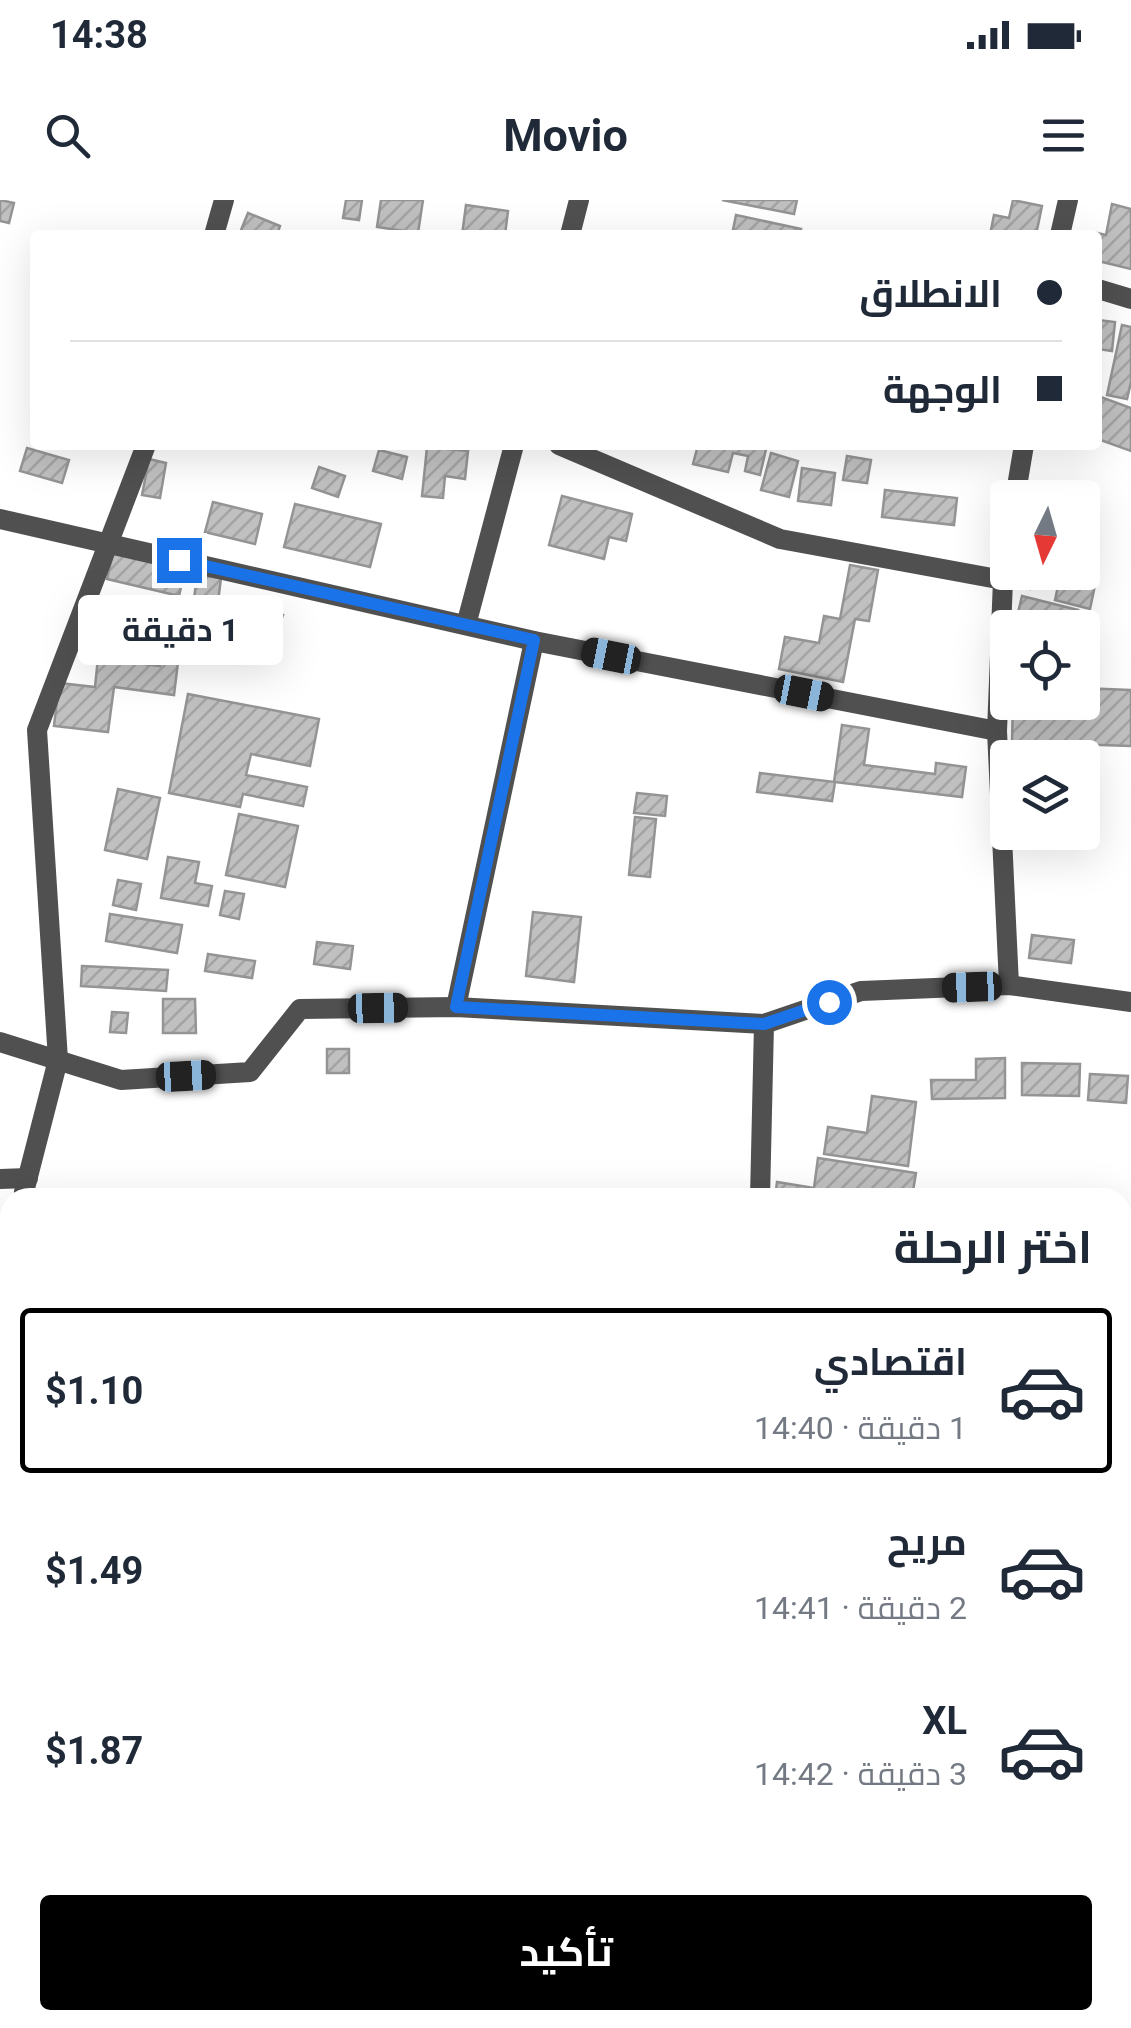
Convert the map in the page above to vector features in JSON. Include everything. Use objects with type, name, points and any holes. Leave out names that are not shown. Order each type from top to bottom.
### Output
[{"type":"street","points":[[215,230],[224,200]]},
{"type":"street","points":[[571,230],[579,200]]},
{"type":"street","points":[[1061,230],[1068,200]]},
{"type":"street","points":[[1102,291],[1131,298]]},
{"type":"street","points":[[0,1179],[30,1188],[58,1060],[37,730],[144,450]]},
{"type":"street","points":[[466,626],[513,450]]},
{"type":"street","points":[[571,450],[780,539],[990,578]]},
{"type":"street","points":[[1019,480],[1023,450]]},
{"type":"street","points":[[0,520],[466,626],[997,731]]},
{"type":"street","points":[[1002,590],[997,731],[1009,986]]},
{"type":"street","points":[[456,1007],[534,640]]},
{"type":"street","points":[[0,1042],[122,1080],[250,1072],[300,1009],[456,1007],[764,1024],[861,992],[1009,986],[1131,1002]]},
{"type":"street","points":[[760,1188],[764,1024]]},
{"type":"building","points":[[0,200],[14,203],[9,223],[0,221]]},
{"type":"building","points":[[346,200],[362,200],[359,220],[343,218]]},
{"type":"building","points":[[381,200],[423,200],[418,230],[377,227]]},
{"type":"building","points":[[722,200],[797,200],[794,214]]},
{"type":"building","points":[[1013,200],[1042,206],[1037,230],[991,230],[994,215],[1009,218]]},
{"type":"building","points":[[1112,204],[1131,209],[1131,269],[1102,262],[1102,234],[1106,235]]},
{"type":"building","points":[[466,205],[508,211],[506,230],[463,230]]},
{"type":"building","points":[[248,213],[280,226],[279,230],[241,230]]},
{"type":"building","points":[[736,215],[801,229],[801,230],[733,230]]},
{"type":"building","points":[[1102,320],[1115,322],[1112,351],[1102,350]]},
{"type":"building","points":[[1122,325],[1131,327],[1131,382],[1127,399],[1107,395]]},
{"type":"building","points":[[1102,397],[1131,408],[1131,451],[1102,440]]},
{"type":"building","points":[[27,448],[69,460],[62,483],[20,471]]},
{"type":"building","points":[[379,450],[407,457],[402,479],[373,471]]},
{"type":"building","points":[[427,450],[468,451],[465,479],[445,476],[443,498],[422,496]]},
{"type":"building","points":[[697,450],[766,450],[760,475],[745,471],[748,456],[733,453],[728,472],[693,464]]},
{"type":"building","points":[[771,453],[798,461],[789,497],[761,490]]},
{"type":"building","points":[[847,456],[871,460],[867,483],[843,480]]},
{"type":"building","points":[[149,459],[166,463],[160,498],[142,495]]},
{"type":"building","points":[[319,467],[345,476],[338,497],[312,488]]},
{"type":"building","points":[[802,468],[835,473],[831,505],[798,501]]},
{"type":"building","points":[[885,490],[957,498],[954,525],[882,517]]},
{"type":"building","points":[[562,496],[632,514],[626,541],[609,537],[604,559],[549,545]]},
{"type":"building","points":[[213,502],[262,514],[255,544],[205,532]]},
{"type":"building","points":[[295,504],[381,524],[370,567],[284,547]]},
{"type":"building","points":[[113,553],[185,570],[179,596],[107,579]]},
{"type":"building","points":[[850,565],[878,570],[869,621],[855,619],[843,682],[779,669],[785,637],[819,643],[824,616],[840,619]]},
{"type":"building","points":[[197,575],[221,578],[217,610],[193,607]]},
{"type":"building","points":[[1057,590],[1094,590],[1090,609],[1055,600]]},
{"type":"building","points":[[1022,596],[1078,610],[1019,610]]},
{"type":"building","points":[[241,598],[283,615],[274,638],[232,621]]},
{"type":"building","points":[[162,652],[179,654],[174,695],[114,687],[108,732],[54,726],[59,683],[95,687],[98,658],[160,666]]},
{"type":"building","points":[[1100,689],[1131,690],[1131,746],[1100,745],[1100,740],[1012,740],[1013,720],[1100,720]]},
{"type":"building","points":[[188,694],[319,719],[310,766],[251,754],[246,775],[307,787],[303,806],[243,794],[240,807],[169,793]]},
{"type":"building","points":[[842,725],[869,729],[864,765],[935,774],[936,763],[966,767],[962,797],[834,782]]},
{"type":"building","points":[[760,773],[835,782],[832,801],[757,792]]},
{"type":"building","points":[[118,789],[160,798],[147,859],[105,850]]},
{"type":"building","points":[[637,793],[667,796],[665,816],[634,813]]},
{"type":"building","points":[[239,814],[298,826],[285,887],[226,875]]},
{"type":"building","points":[[635,817],[656,819],[650,877],[629,875]]},
{"type":"building","points":[[168,857],[199,862],[195,883],[212,886],[208,906],[161,898]]},
{"type":"building","points":[[118,880],[141,884],[136,910],[113,905]]},
{"type":"building","points":[[225,891],[244,894],[239,919],[220,915]]},
{"type":"building","points":[[533,912],[581,917],[574,982],[526,976]]},
{"type":"building","points":[[110,914],[182,925],[177,953],[106,941]]},
{"type":"building","points":[[1032,935],[1074,940],[1071,963],[1029,958]]},
{"type":"building","points":[[317,942],[353,946],[350,969],[314,964]]},
{"type":"building","points":[[208,954],[255,961],[252,978],[205,971]]},
{"type":"building","points":[[82,966],[168,970],[166,991],[81,986]]},
{"type":"building","points":[[163,999],[195,999],[196,1033],[163,1033]]},
{"type":"building","points":[[112,1012],[128,1013],[126,1033],[110,1032]]},
{"type":"building","points":[[327,1049],[349,1049],[349,1073],[327,1073]]},
{"type":"building","points":[[1005,1058],[1005,1098],[932,1099],[931,1080],[976,1080],[976,1059]]},
{"type":"building","points":[[1022,1063],[1080,1064],[1079,1096],[1022,1095]]},
{"type":"building","points":[[1090,1074],[1128,1076],[1126,1103],[1088,1100]]},
{"type":"building","points":[[872,1096],[916,1102],[908,1166],[824,1154],[828,1127],[867,1133]]},
{"type":"building","points":[[818,1158],[916,1173],[914,1188],[814,1188]]},
{"type":"building","points":[[777,1182],[814,1188],[776,1188]]},
{"type":"route","points":[[179,560],[534,640],[456,1007],[764,1024],[829,1002]]}]
